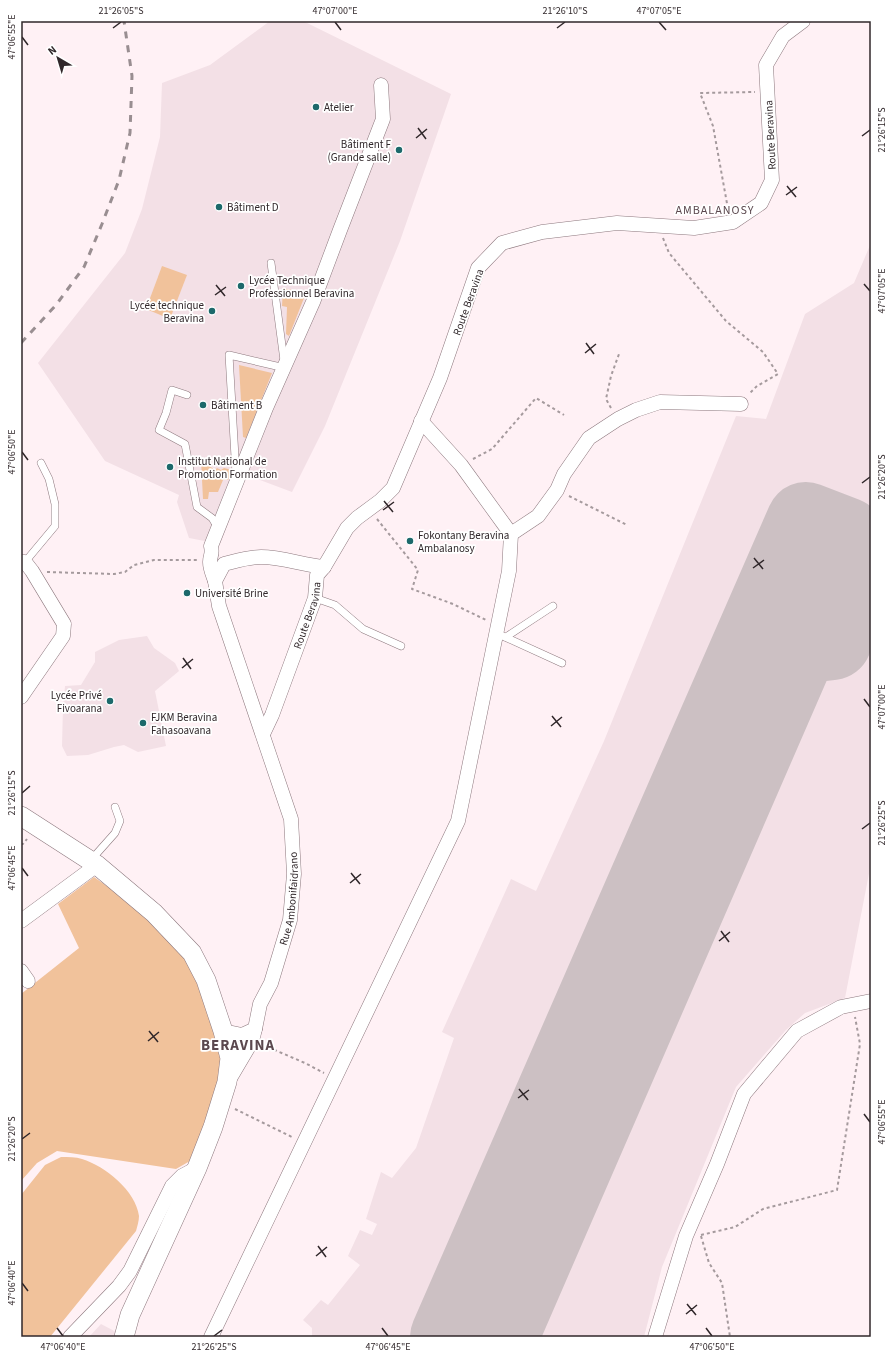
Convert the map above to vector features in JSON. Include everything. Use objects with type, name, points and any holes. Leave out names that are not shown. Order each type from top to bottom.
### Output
[{"type":"street","name":"Route Beravina","points":[[262,734],[272,715],[315,598],[317,575],[324,567],[347,528],[357,518],[380,501],[393,488],[440,378],[478,268],[502,243],[542,232],[617,223],[694,228],[733,222],[761,203],[772,180],[766,65],[784,36],[803,21]]},
{"type":"street","name":"Rue Ambonifaidrano","points":[[228,1082],[253,1035],[260,1004],[272,983],[290,920],[294,874],[291,819],[219,606],[216,581],[211,571],[210,560],[213,553],[211,546],[237,480],[313,302],[384,119],[381,85]]},
{"type":"street","points":[[511,534],[538,516],[557,490],[564,474],[590,438],[618,419],[636,410],[660,402],[741,404]]},
{"type":"street","points":[[211,1337],[458,821],[500,632],[509,571],[511,534],[461,465],[421,421]]},
{"type":"street","points":[[216,581],[224,564],[242,559],[262,557],[324,567]]},
{"type":"street","points":[[21,697],[63,636],[64,624],[26,565]]},
{"type":"street","points":[[21,816],[94,863],[154,913],[192,953],[206,980],[223,1031],[230,1058],[228,1082],[213,1127],[197,1168],[130,1315],[124,1337]]},
{"type":"street","points":[[21,921],[94,863]]},
{"type":"street","points":[[655,1337],[686,1236],[717,1164],[744,1094],[797,1031],[841,1007],[871,1001]]},
{"type":"street","points":[[223,1031],[242,1035],[253,1035]]},
{"type":"street","points":[[70,1337],[119,1286],[130,1271],[172,1186],[182,1176],[197,1168]]},
{"type":"lane","points":[[237,480],[229,355],[285,368],[270,263]]},
{"type":"lane","points":[[187,395],[172,390],[166,413],[159,430],[185,444],[197,507],[212,518],[218,528]]},
{"type":"lane","points":[[26,565],[55,526],[55,504],[49,479],[41,463]]},
{"type":"lane","points":[[315,598],[335,605],[363,629],[401,646]]},
{"type":"lane","points":[[500,632],[553,606]]},
{"type":"lane","points":[[500,632],[562,663]]},
{"type":"lane","points":[[94,863],[115,833],[120,821],[115,807]]},
{"type":"path","points":[[730,222],[713,126],[700,94],[768,91]]},
{"type":"path","points":[[659,226],[669,253],[726,321],[763,352],[778,374],[757,386],[741,404]]},
{"type":"path","points":[[618,419],[606,399],[611,376],[619,354]]},
{"type":"path","points":[[461,465],[492,449],[536,398],[564,415]]},
{"type":"path","points":[[557,490],[627,525]]},
{"type":"path","points":[[369,509],[418,570],[412,589],[453,604],[500,632]]},
{"type":"path","points":[[26,565],[114,574],[125,572],[134,565],[154,560],[197,560]]},
{"type":"path","points":[[730,1337],[722,1283],[709,1263],[700,1235],[735,1226],[763,1209],[837,1190],[860,1044],[856,1020],[850,1006]]},
{"type":"path","points":[[253,1035],[335,1079]]},
{"type":"path","points":[[221,1104],[226,1104],[304,1143]]},
{"type":"shaded area","name":"Lycée Technique Professionnel Beravina","points":[[270,21],[303,21],[451,94],[400,241],[325,426],[292,492],[247,475],[220,544],[189,538],[177,502],[179,495],[105,461],[38,363],[125,253],[142,209],[160,137],[162,83],[210,65]]},
{"type":"shaded area","points":[[871,243],[871,863],[845,998],[805,1013],[786,1030],[736,1087],[662,1267],[644,1337],[312,1337],[312,1328],[303,1320],[321,1300],[328,1305],[360,1265],[348,1256],[360,1230],[372,1235],[377,1224],[366,1219],[381,1172],[392,1178],[416,1148],[454,1038],[442,1032],[511,879],[536,891],[604,741],[736,416],[766,419],[805,314],[854,283]]},
{"type":"shaded area","points":[[162,266],[187,275],[170,319],[146,309]]},
{"type":"shaded area","points":[[283,288],[306,293],[289,336],[286,334],[287,307],[282,306]]},
{"type":"shaded area","points":[[239,365],[272,373],[246,438],[243,437]]},
{"type":"shaded area","points":[[201,460],[215,470],[217,468],[221,470],[224,468],[232,470],[228,480],[223,480],[218,492],[209,492],[208,499],[203,499]]},
{"type":"shaded area","name":"Lycée Privé Fivoarana","points":[[147,636],[154,648],[175,663],[179,671],[155,691],[166,746],[138,752],[124,745],[88,755],[67,756],[62,746],[65,686],[81,685],[95,662],[95,652],[119,640]]},
{"type":"shaded area","points":[[94,877],[128,901],[166,933],[196,974],[224,1059],[197,1157],[176,1169],[57,1151],[37,1163],[21,1181],[21,994],[79,948],[58,904]]},
{"type":"shaded area","points":[[61,1157],[77,1158],[91,1162],[118,1181],[126,1189],[137,1207],[139,1216],[138,1224],[136,1231],[50,1337],[21,1337],[21,1195],[45,1165]]},
{"type":"shaded area","points":[[101,1324],[120,1334],[120,1337],[89,1337]]},
{"type":"runway","points":[[450,1337],[806,522],[845,537],[863,565],[832,640],[799,644],[498,1337]]},
{"type":"railway","points":[[21,343],[56,305],[84,267],[119,180],[130,133],[132,76],[124,21]]},
{"type":"place","name":"Atelier","points":[[316,107]]},
{"type":"place","name":"Bâtiment F (Grande salle)","points":[[399,150]]},
{"type":"place","name":"Bâtiment D","points":[[219,207]]},
{"type":"place","name":"Lycée Technique Professionnel Beravina","points":[[241,286]]},
{"type":"place","name":"Lycée technique Beravina","points":[[212,311]]},
{"type":"place","name":"Bâtiment B","points":[[203,405]]},
{"type":"place","name":"Institut National de Promotion Formation","points":[[170,467]]},
{"type":"place","name":"Fokontany Beravina Ambalanosy","points":[[410,541]]},
{"type":"place","name":"Université Brine","points":[[187,593]]},
{"type":"place","name":"Lycée Privé Fivoarana","points":[[110,701]]},
{"type":"place","name":"FJKM Beravina Fahasoavana","points":[[143,723]]},
{"type":"district","name":"AMBALANOSY","points":[[715,210]]},
{"type":"district","name":"BERAVINA","points":[[238,1045]]}]
